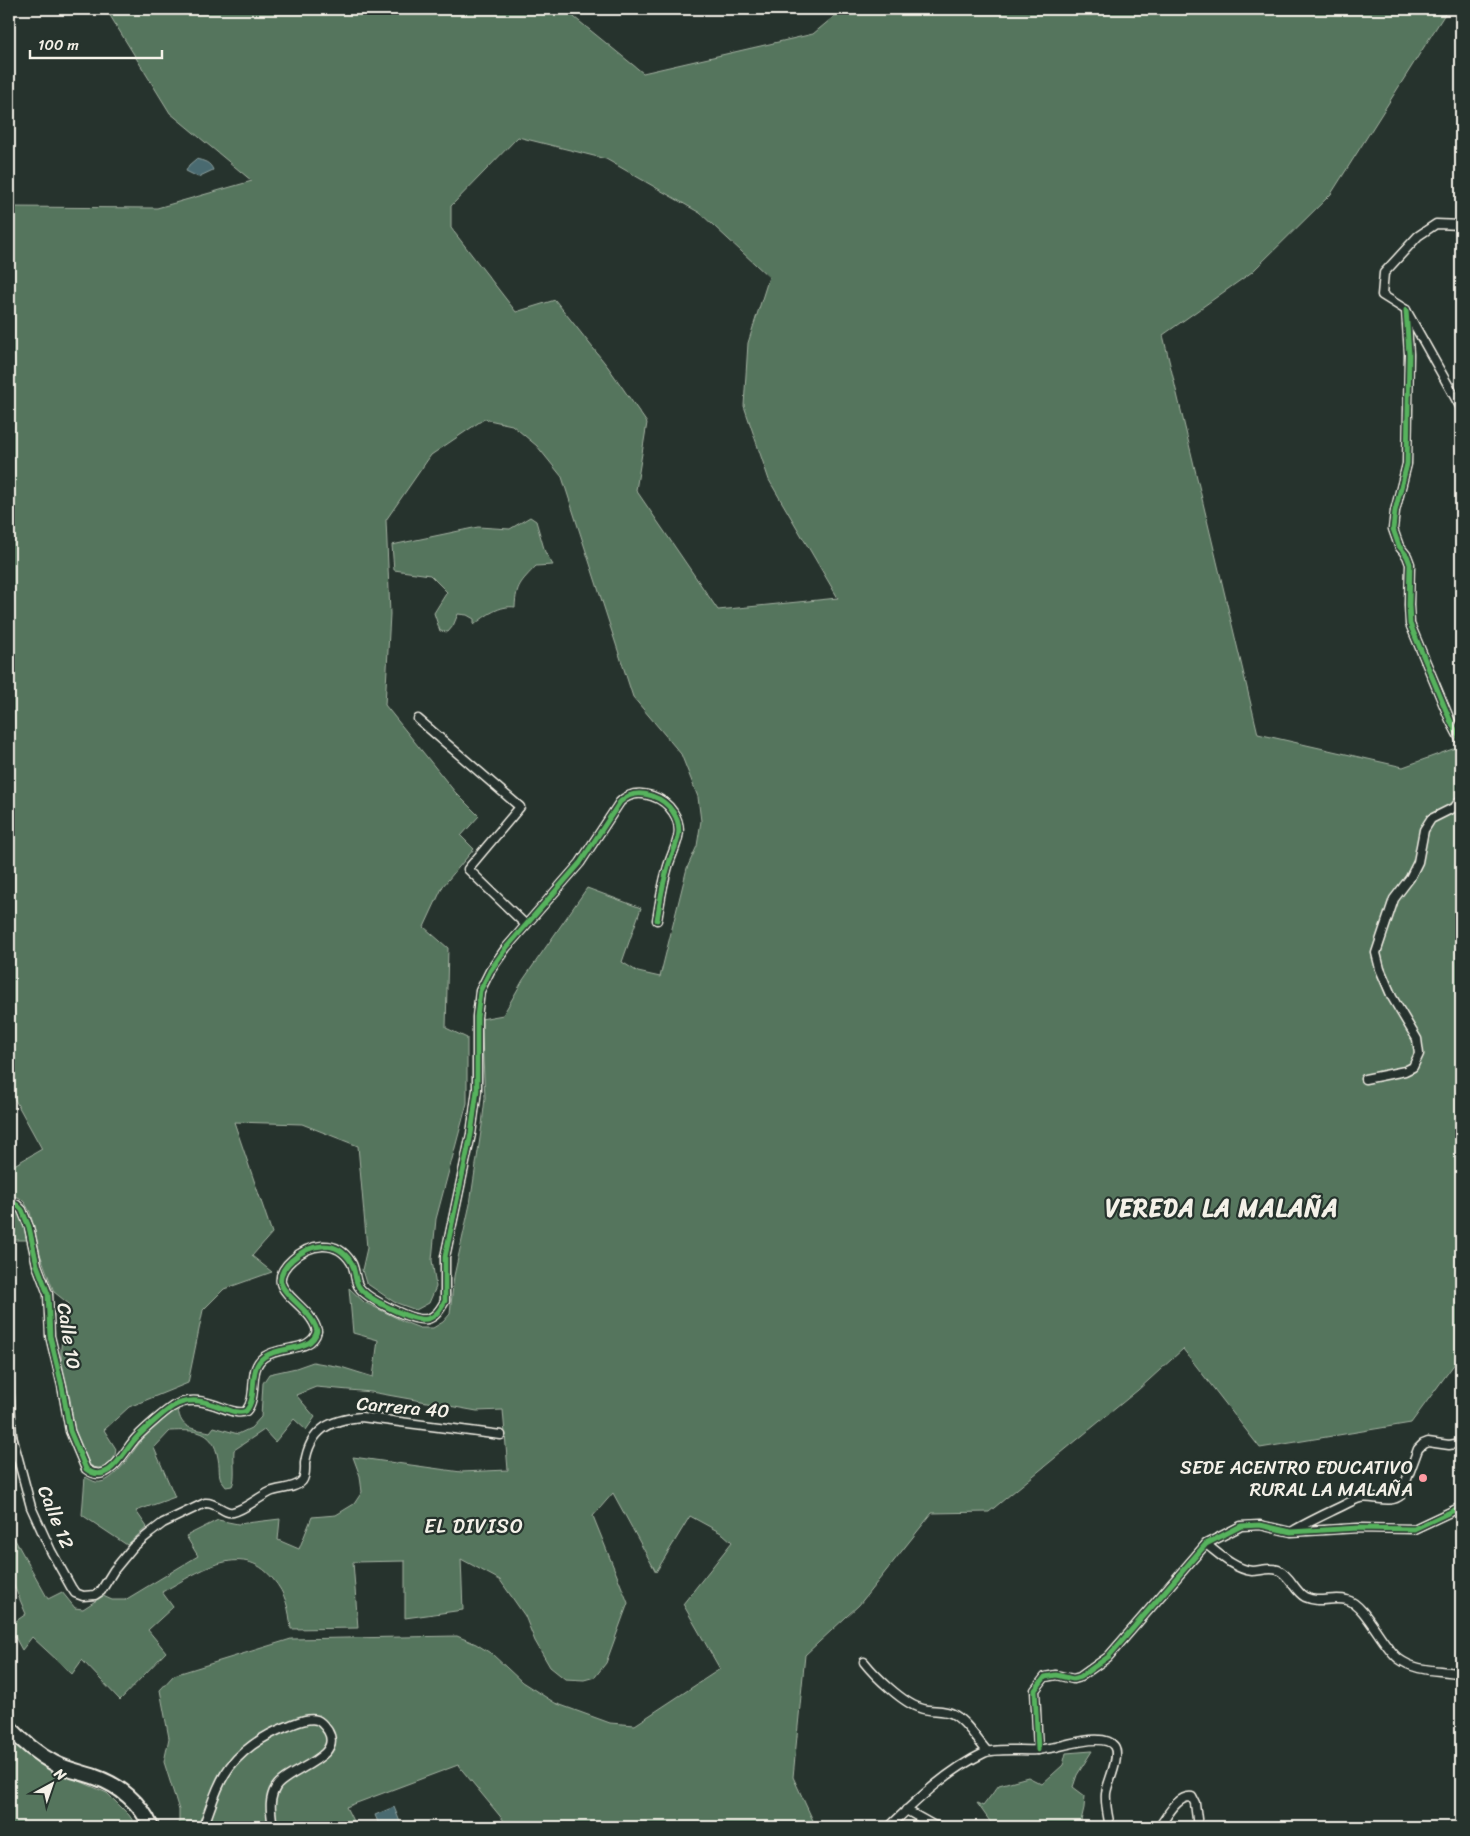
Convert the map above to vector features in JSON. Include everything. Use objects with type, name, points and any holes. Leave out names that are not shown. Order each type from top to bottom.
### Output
[{"type":"highway","points":[[9,1727],[20,1738],[54,1763],[102,1780],[122,1790],[141,1812],[150,1827]]},
{"type":"street","points":[[1461,226],[1436,224],[1418,236],[1384,273],[1382,295],[1406,310],[1461,408]]},
{"type":"street","points":[[1406,310],[1409,354],[1407,464],[1394,511],[1394,529],[1399,546],[1407,556],[1410,564],[1408,605],[1410,624],[1450,720],[1461,741]]},
{"type":"street","points":[[418,719],[520,807],[468,868],[526,925],[580,863],[620,802],[627,795],[639,793],[651,795],[663,801],[671,809],[680,826],[667,869],[657,920]]},
{"type":"street","points":[[1365,1079],[1404,1071],[1413,1067],[1420,1054],[1418,1039],[1392,996],[1380,969],[1376,953],[1394,899],[1410,878],[1418,862],[1424,830],[1430,819],[1455,807],[1461,799]]},
{"type":"street","name":"Calle 10","points":[[9,1201],[18,1205],[25,1215],[29,1226],[37,1265],[48,1294],[50,1336],[70,1431],[86,1469],[90,1473],[105,1473],[113,1467],[137,1437],[172,1408],[181,1403],[202,1401],[238,1414],[246,1412],[252,1400],[256,1370],[260,1360],[272,1352],[308,1344],[313,1340],[317,1331],[314,1321],[285,1290],[280,1280],[282,1272],[290,1261],[303,1250],[320,1245],[329,1246],[344,1254],[355,1270],[356,1281],[359,1287],[366,1293],[410,1317],[421,1320],[428,1319],[435,1315],[445,1300],[445,1257],[471,1134],[477,1090],[477,1017],[480,991],[490,971],[526,925]]},
{"type":"street","points":[[9,1384],[12,1436],[9,1468]]},
{"type":"street","name":"Carrera 40","points":[[90,1597],[96,1596],[101,1591],[114,1570],[133,1547],[163,1523],[204,1504],[211,1503],[225,1511],[233,1512],[270,1492],[300,1483],[304,1477],[309,1445],[325,1426],[333,1422],[342,1419],[361,1418],[501,1435]]},
{"type":"street","name":"Calle 12","points":[[12,1436],[31,1507],[51,1551],[75,1592],[90,1597]]},
{"type":"street","points":[[1291,1532],[1357,1498],[1370,1496],[1392,1500],[1397,1499],[1401,1495],[1418,1449],[1423,1444],[1428,1442],[1449,1445],[1461,1443]]},
{"type":"street","points":[[1038,1750],[1035,1690],[1045,1677],[1056,1675],[1073,1678],[1080,1677],[1108,1656],[1206,1544],[1241,1526],[1260,1525],[1291,1532],[1358,1528],[1414,1529],[1461,1507]]},
{"type":"street","points":[[1206,1544],[1241,1568],[1252,1571],[1278,1570],[1306,1598],[1325,1601],[1347,1600],[1361,1609],[1382,1640],[1398,1658],[1414,1668],[1429,1671],[1444,1670],[1461,1674]]},
{"type":"street","points":[[864,1662],[871,1671],[910,1704],[924,1710],[952,1713],[961,1720],[987,1751]]},
{"type":"street","points":[[203,1827],[224,1775],[232,1762],[246,1750],[280,1729],[309,1719],[316,1720],[325,1727],[330,1736],[330,1745],[324,1755],[318,1760],[286,1776],[276,1787],[270,1802],[273,1827]]},
{"type":"street","points":[[889,1827],[938,1783],[959,1767],[987,1751],[1038,1750],[1097,1740],[1108,1741],[1115,1746],[1116,1752],[1116,1761],[1106,1793],[1106,1808],[1110,1827]]},
{"type":"street","points":[[1159,1827],[1175,1806],[1187,1797],[1192,1797],[1195,1803],[1198,1827]]},
{"type":"street","points":[[906,1810],[940,1827]]},
{"type":"green space","points":[[106,9],[564,9],[643,73],[813,34],[843,9],[1448,9],[1331,194],[1252,272],[1163,335],[1258,734],[1403,767],[1461,746],[1461,1355],[1411,1423],[1260,1448],[1183,1349],[1138,1390],[989,1512],[932,1513],[859,1605],[805,1655],[793,1777],[816,1827],[509,1827],[458,1765],[346,1807],[356,1827],[177,1827],[179,1823],[179,1810],[164,1762],[169,1738],[160,1690],[174,1675],[291,1639],[457,1636],[476,1644],[492,1654],[522,1682],[555,1703],[610,1723],[635,1725],[720,1669],[683,1604],[732,1542],[723,1534],[690,1516],[656,1572],[613,1493],[593,1516],[628,1603],[606,1663],[595,1677],[584,1680],[565,1679],[550,1667],[535,1641],[525,1616],[500,1580],[461,1559],[463,1610],[405,1618],[405,1561],[353,1562],[358,1628],[291,1629],[288,1608],[281,1590],[273,1579],[260,1567],[247,1562],[233,1561],[204,1569],[162,1592],[173,1607],[148,1630],[166,1652],[120,1700],[82,1660],[72,1674],[32,1637],[22,1650],[9,1626],[26,1614],[9,1574],[9,1529],[48,1599],[62,1592],[75,1608],[83,1609],[103,1596],[112,1600],[125,1600],[198,1556],[186,1536],[218,1520],[238,1524],[280,1519],[278,1540],[299,1549],[312,1517],[336,1515],[354,1504],[362,1492],[360,1476],[353,1457],[461,1472],[508,1470],[503,1410],[477,1411],[371,1392],[316,1387],[296,1395],[315,1417],[306,1430],[294,1419],[275,1442],[264,1430],[234,1450],[232,1486],[226,1487],[221,1479],[215,1448],[207,1436],[194,1431],[170,1431],[154,1448],[175,1497],[136,1511],[147,1527],[127,1545],[82,1515],[85,1477],[96,1482],[110,1478],[124,1465],[152,1428],[178,1409],[179,1416],[188,1427],[210,1432],[214,1427],[238,1434],[251,1428],[261,1417],[263,1383],[269,1374],[313,1362],[341,1367],[373,1377],[378,1340],[353,1333],[349,1288],[364,1302],[420,1328],[433,1328],[443,1322],[450,1314],[454,1276],[470,1204],[482,1125],[485,1098],[481,1019],[503,1015],[523,980],[587,888],[641,908],[622,962],[638,972],[660,977],[687,868],[697,846],[701,821],[698,797],[681,754],[633,697],[562,477],[537,446],[512,425],[484,419],[431,455],[386,520],[390,614],[385,705],[455,792],[479,816],[461,836],[474,849],[443,886],[424,927],[448,948],[446,1028],[467,1038],[467,1103],[436,1219],[432,1260],[436,1287],[429,1303],[416,1310],[394,1302],[366,1283],[362,1270],[367,1248],[358,1146],[302,1124],[234,1122],[272,1233],[252,1256],[272,1272],[224,1289],[203,1310],[188,1383],[129,1407],[104,1430],[116,1449],[111,1462],[104,1467],[95,1467],[87,1463],[78,1443],[61,1360],[61,1348],[69,1304],[54,1292],[40,1254],[30,1212],[20,1198],[9,1195],[9,1168],[42,1149],[9,1089],[9,207],[157,208],[252,181],[170,113]],"holes":[[[518,137],[606,159],[700,213],[769,277],[748,343],[744,406],[769,480],[838,598],[718,610],[636,490],[647,423],[608,367],[555,300],[516,312],[451,228],[451,206]]]},
{"type":"green space","points":[[530,517],[536,521],[545,552],[553,565],[536,566],[520,584],[515,607],[499,609],[488,614],[474,625],[474,619],[467,615],[458,614],[448,632],[440,631],[434,613],[447,592],[430,575],[394,570],[392,545],[478,527],[510,529]]},
{"type":"green space","points":[[9,1206],[18,1211],[24,1224],[27,1240],[12,1240],[14,1218],[9,1212]]},
{"type":"green space","points":[[9,1735],[61,1773],[107,1793],[129,1815],[137,1827],[9,1827]]},
{"type":"green space","points":[[1092,1751],[1077,1775],[1073,1787],[1085,1796],[1080,1825],[1076,1827],[994,1827],[977,1803],[983,1806],[999,1785],[1028,1777],[1042,1784],[1063,1765],[1066,1753]]},
{"type":"water","points":[[196,159],[204,161],[213,170],[198,177],[186,171],[189,165]]},
{"type":"water","points":[[394,1807],[402,1827],[380,1827],[375,1815]]},
{"type":"cycle path","points":[[1406,310],[1409,354],[1407,464],[1395,511],[1393,529],[1399,546],[1407,556],[1410,564],[1410,624],[1450,720],[1461,741]]},
{"type":"cycle path","points":[[9,1201],[22,1210],[29,1227],[37,1265],[48,1294],[50,1336],[70,1431],[86,1469],[94,1473],[102,1473],[115,1465],[137,1437],[154,1421],[172,1407],[183,1402],[205,1402],[232,1411],[246,1411],[252,1398],[254,1375],[259,1362],[271,1353],[302,1346],[314,1338],[317,1331],[310,1317],[283,1289],[281,1283],[282,1273],[287,1264],[306,1250],[322,1246],[338,1249],[351,1262],[359,1287],[391,1309],[420,1319],[430,1318],[438,1312],[445,1301],[445,1257],[471,1134],[477,1090],[477,1017],[480,991],[490,971],[506,948],[580,863],[620,802],[635,794],[648,795],[664,802],[673,812],[679,827],[679,834],[664,882],[657,920]]},
{"type":"cycle path","points":[[1038,1750],[1035,1690],[1045,1677],[1056,1675],[1073,1679],[1080,1677],[1108,1657],[1206,1544],[1241,1526],[1260,1525],[1291,1532],[1358,1528],[1414,1529],[1461,1507]]},
{"type":"place","name":"SEDE ACENTRO EDUCATIVO RURAL LA MALAÑA","points":[[1423,1478]]},
{"type":"district","name":"VEREDA LA MALAÑA","points":[[1222,1208]]},
{"type":"district","name":"EL DIVISO","points":[[474,1526]]}]
